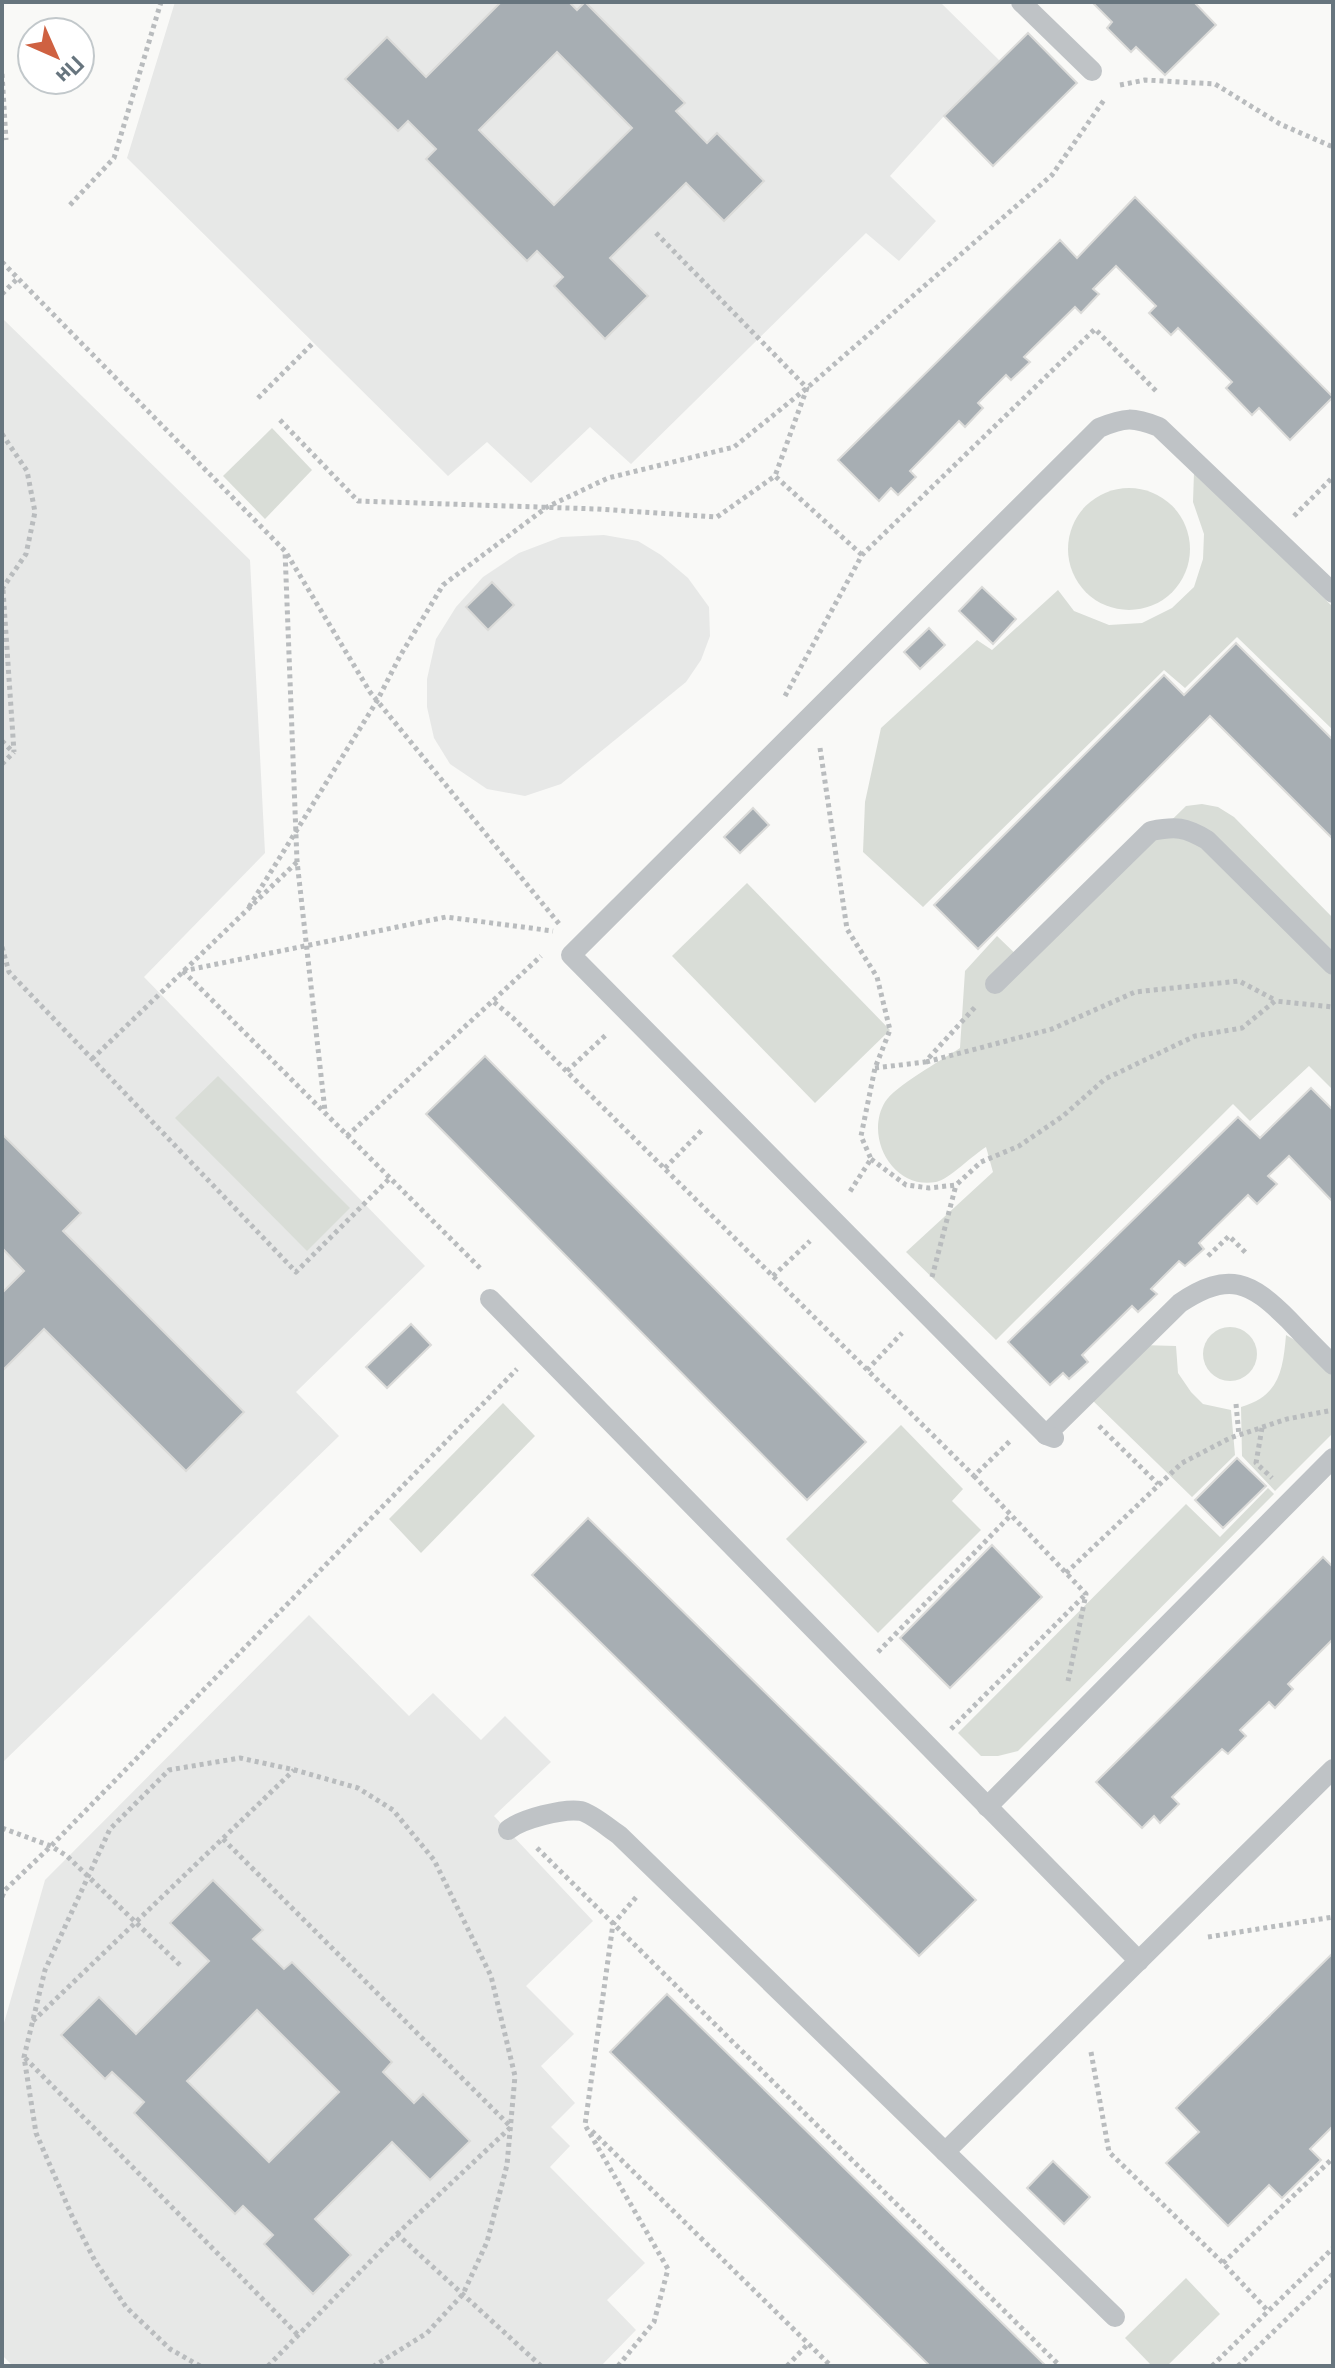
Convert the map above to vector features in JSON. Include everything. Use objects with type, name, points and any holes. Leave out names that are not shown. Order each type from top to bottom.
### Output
[{"type":"lane","points":[[1021,2],[1092,71]]},
{"type":"lane","points":[[1333,593],[1159,427],[1141,420],[1119,419],[1099,428],[571,955],[1050,1436],[1076,1403],[1180,1303],[1206,1288],[1225,1284],[1252,1288],[1267,1298],[1333,1365]]},
{"type":"lane","points":[[995,984],[1151,831],[1170,827],[1189,829],[1207,840],[1333,965]]},
{"type":"lane","points":[[490,1299],[1139,1961]]},
{"type":"lane","points":[[987,1807],[1333,1458]]},
{"type":"lane","points":[[945,2152],[1333,1769]]},
{"type":"lane","points":[[511,1827],[543,1814],[582,1811],[619,1835],[1115,2317]]},
{"type":"path","points":[[70,205],[114,158],[161,2]]},
{"type":"path","points":[[1092,71],[1114,86]]},
{"type":"path","points":[[2,74],[6,140]]},
{"type":"path","points":[[249,907],[377,701],[443,585],[547,507],[608,478],[734,447],[807,388],[1052,175],[1114,86],[1145,80],[1215,84],[1280,124],[1333,147]]},
{"type":"path","points":[[656,233],[807,388]]},
{"type":"path","points":[[2,262],[285,551],[377,701],[566,932],[446,917],[183,971]]},
{"type":"path","points":[[2,294],[18,278]]},
{"type":"path","points":[[258,398],[313,343]]},
{"type":"path","points":[[280,420],[358,501],[547,507],[717,517],[775,476],[807,388]]},
{"type":"path","points":[[2,434],[27,471],[35,512],[26,554],[2,589],[14,752],[2,764]]},
{"type":"path","points":[[775,476],[862,555]]},
{"type":"path","points":[[1286,524],[1333,477]]},
{"type":"path","points":[[285,551],[297,861],[325,1113]]},
{"type":"path","points":[[819,707],[819,740],[847,929],[877,977],[890,1030],[875,1068],[861,1136],[871,1159],[906,1185],[929,1188],[956,1185]]},
{"type":"path","points":[[2,741],[14,752]]},
{"type":"path","points":[[92,1059],[297,861]]},
{"type":"path","points":[[2,947],[9,972],[296,1272],[390,1178]]},
{"type":"path","points":[[347,1136],[545,952]]},
{"type":"path","points":[[925,1062],[1052,1029],[1135,992],[1239,981],[1275,1001],[1323,1008],[1333,1006]]},
{"type":"path","points":[[867,1370],[924,1311],[956,1185],[981,1162],[1019,1146],[1063,1116],[1105,1079],[1195,1036],[1242,1028],[1275,1001]]},
{"type":"path","points":[[567,1071],[629,1013]]},
{"type":"path","points":[[665,1168],[724,1109]]},
{"type":"path","points":[[773,1276],[832,1219],[871,1159]]},
{"type":"path","points":[[2,1897],[5,1890],[537,1348]]},
{"type":"path","points":[[1076,1403],[1158,1484]]},
{"type":"path","points":[[1236,1404],[1239,1436]]},
{"type":"path","points":[[1066,1573],[1182,1463],[1263,1427],[1333,1410]]},
{"type":"path","points":[[1263,1427],[1256,1463],[1275,1481]]},
{"type":"path","points":[[974,1476],[1086,1594]]},
{"type":"path","points":[[870,1660],[1011,1515]]},
{"type":"path","points":[[1067,1683],[1086,1594]]},
{"type":"path","points":[[945,1735],[1086,1594]]},
{"type":"path","points":[[200,2366],[170,2349],[126,2307],[95,2261],[36,2133],[24,2057],[45,1970],[110,1829],[169,1770],[240,1758],[358,1788],[393,1810],[434,1860],[491,1976],[515,2076],[507,2165],[487,2242],[463,2294],[427,2333],[374,2366]]},
{"type":"path","points":[[32,2022],[295,1770]]},
{"type":"path","points":[[511,1827],[1060,2366]]},
{"type":"path","points":[[2,1828],[51,1846],[67,1856],[182,1967]]},
{"type":"path","points":[[223,1839],[511,2127]]},
{"type":"path","points":[[618,2366],[654,2322],[668,2269],[585,2125],[613,1924],[658,1873]]},
{"type":"path","points":[[1155,1945],[1333,1917]]},
{"type":"path","points":[[1084,2015],[1109,2152],[1268,2311]]},
{"type":"path","points":[[24,2057],[298,2335]]},
{"type":"path","points":[[585,2125],[831,2366]]},
{"type":"path","points":[[268,2366],[397,2234],[511,2127]]},
{"type":"path","points":[[1223,2263],[1333,2158]]},
{"type":"path","points":[[397,2234],[541,2366]]},
{"type":"path","points":[[1212,2366],[1333,2248]]},
{"type":"path","points":[[1238,2366],[1333,2274]]},
{"type":"path","points":[[787,2366],[808,2344]]},
{"type":"shaded area","points":[[175,2],[940,2],[1000,61],[944,116],[890,176],[936,221],[899,261],[866,233],[631,464],[590,427],[531,483],[487,442],[448,476],[127,158]]},
{"type":"shaded area","points":[[2,318],[250,560],[265,853],[144,977],[425,1266],[296,1392],[339,1436],[2,1763]]},
{"type":"shaded area","points":[[272,428],[312,470],[265,519],[223,476]]},
{"type":"shaded area","points":[[1194,472],[1333,607],[1333,730],[1237,637],[1185,688],[1164,670],[923,907],[863,852],[865,802],[881,728],[977,640],[992,650],[1058,590],[1074,611],[1109,625],[1142,623],[1172,608],[1194,587],[1203,559],[1204,534],[1193,502]]},
{"type":"shaded area","points":[[1129,488],[1152,493],[1172,506],[1185,526],[1190,549],[1185,572],[1172,592],[1152,605],[1129,610],[1106,605],[1086,592],[1073,572],[1068,549],[1073,526],[1086,506],[1106,493]]},
{"type":"shaded area","points":[[604,535],[638,541],[661,555],[688,578],[709,607],[710,636],[701,660],[686,682],[561,784],[525,796],[487,789],[450,764],[434,738],[427,707],[427,679],[436,639],[456,607],[483,577],[519,553],[561,537]]},
{"type":"shaded area","points":[[1202,804],[1218,807],[1234,817],[1333,918],[1333,1090],[1309,1066],[1250,1121],[1233,1104],[996,1340],[906,1252],[993,1172],[986,1147],[936,1182],[907,1178],[886,1158],[878,1130],[879,1116],[885,1102],[898,1088],[960,1048],[965,971],[997,936],[1025,963],[1186,806]]},
{"type":"shaded area","points":[[747,883],[890,1030],[815,1103],[672,956]]},
{"type":"shaded area","points":[[218,1076],[350,1208],[307,1251],[175,1118]]},
{"type":"shaded area","points":[[1230,1327],[1249,1335],[1257,1354],[1249,1373],[1230,1381],[1211,1373],[1203,1354],[1211,1335]]},
{"type":"shaded area","points":[[1286,1335],[1325,1357],[1333,1367],[1333,1433],[1275,1491],[1242,1456],[1241,1407],[1264,1396],[1277,1380]]},
{"type":"shaded area","points":[[1141,1345],[1176,1346],[1178,1373],[1191,1392],[1203,1404],[1231,1410],[1235,1455],[1192,1497],[1088,1396]]},
{"type":"shaded area","points":[[503,1403],[535,1436],[421,1553],[389,1519]]},
{"type":"shaded area","points":[[901,1425],[963,1489],[952,1501],[981,1530],[878,1633],[786,1539]]},
{"type":"shaded area","points":[[1268,1488],[1274,1494],[1018,1751],[981,1756],[958,1733],[1186,1504],[1220,1537]]},
{"type":"shaded area","points":[[309,1615],[409,1716],[433,1693],[481,1740],[505,1716],[551,1762],[494,1816],[593,1921],[526,1986],[574,2034],[541,2066],[575,2103],[551,2127],[570,2146],[550,2167],[645,2263],[607,2300],[636,2330],[601,2366],[13,2366],[2,2355],[2,2030],[45,1880]]},
{"type":"shaded area","points":[[1186,2278],[1220,2314],[1167,2366],[1152,2366],[1125,2338]]},
{"type":"building","points":[[501,2],[569,2],[577,10],[585,2],[685,103],[676,111],[707,143],[717,133],[764,181],[724,221],[686,183],[610,258],[648,296],[605,339],[554,286],[563,277],[537,251],[527,261],[426,159],[436,149],[408,121],[398,131],[345,79],[387,37],[426,77]],"holes":[[[557,52],[632,128],[554,205],[479,130]]]},
{"type":"building","points":[[1092,2],[1194,2],[1216,25],[1165,75],[1136,47],[1131,52],[1107,28],[1112,22]]},
{"type":"building","points":[[1028,33],[1077,83],[993,166],[944,116]]},
{"type":"building","points":[[1135,197],[1333,397],[1290,440],[1259,408],[1252,415],[1226,388],[1232,382],[1178,328],[1171,335],[1149,313],[1156,306],[1116,266],[1093,289],[1099,294],[1081,313],[1075,307],[1024,357],[1030,362],[1011,380],[1006,375],[978,403],[983,408],[965,427],[959,421],[910,471],[916,477],[898,495],[891,488],[879,501],[838,460],[1060,240],[1077,258]]},
{"type":"building","points":[[492,582],[514,605],[488,630],[466,607]]},
{"type":"building","points":[[982,587],[1016,619],[993,644],[959,611]]},
{"type":"building","points":[[929,628],[945,645],[920,669],[904,652]]},
{"type":"building","points":[[1236,643],[1333,740],[1333,839],[1210,716],[978,949],[934,905],[1164,675],[1184,695]]},
{"type":"building","points":[[753,808],[769,825],[740,853],[724,837]]},
{"type":"building","points":[[485,1056],[866,1442],[807,1500],[426,1114]]},
{"type":"building","points":[[1311,1088],[1333,1110],[1333,1202],[1289,1156],[1268,1176],[1277,1184],[1257,1204],[1248,1195],[1199,1243],[1204,1249],[1185,1266],[1179,1261],[1151,1289],[1157,1294],[1138,1312],[1132,1306],[1082,1355],[1088,1362],[1069,1379],[1063,1373],[1050,1385],[1008,1342],[1238,1117],[1260,1138]]},
{"type":"building","points":[[2,1134],[81,1213],[63,1231],[244,1412],[186,1471],[44,1329],[2,1371],[2,1293],[24,1271],[2,1248]]},
{"type":"building","points":[[411,1324],[431,1345],[387,1388],[366,1367]]},
{"type":"building","points":[[1237,1458],[1266,1486],[1223,1528],[1195,1500]]},
{"type":"building","points":[[588,1518],[976,1900],[919,1956],[532,1575]]},
{"type":"building","points":[[992,1545],[1042,1597],[950,1688],[900,1638]]},
{"type":"building","points":[[1323,1557],[1333,1567],[1333,1639],[1288,1684],[1293,1689],[1275,1708],[1269,1702],[1240,1730],[1246,1736],[1228,1754],[1222,1749],[1172,1797],[1179,1804],[1160,1823],[1154,1816],[1142,1828],[1096,1782]]},
{"type":"building","points":[[213,1880],[263,1930],[253,1939],[284,1969],[292,1962],[392,2062],[383,2072],[414,2103],[423,2094],[470,2141],[430,2180],[392,2142],[315,2219],[351,2255],[313,2294],[264,2244],[273,2235],[243,2206],[235,2214],[134,2113],[144,2102],[112,2072],[105,2079],[61,2035],[99,1997],[136,2034],[209,1961],[170,1923]],"holes":[[[257,2010],[339,2092],[269,2162],[187,2081]]]},
{"type":"building","points":[[1333,1953],[1333,2126],[1310,2149],[1321,2160],[1282,2198],[1269,2185],[1228,2226],[1166,2163],[1199,2132],[1176,2108]]},
{"type":"building","points":[[667,1994],[1046,2366],[930,2366],[610,2052]]},
{"type":"building","points":[[1053,2161],[1090,2197],[1064,2224],[1027,2188]]}]
